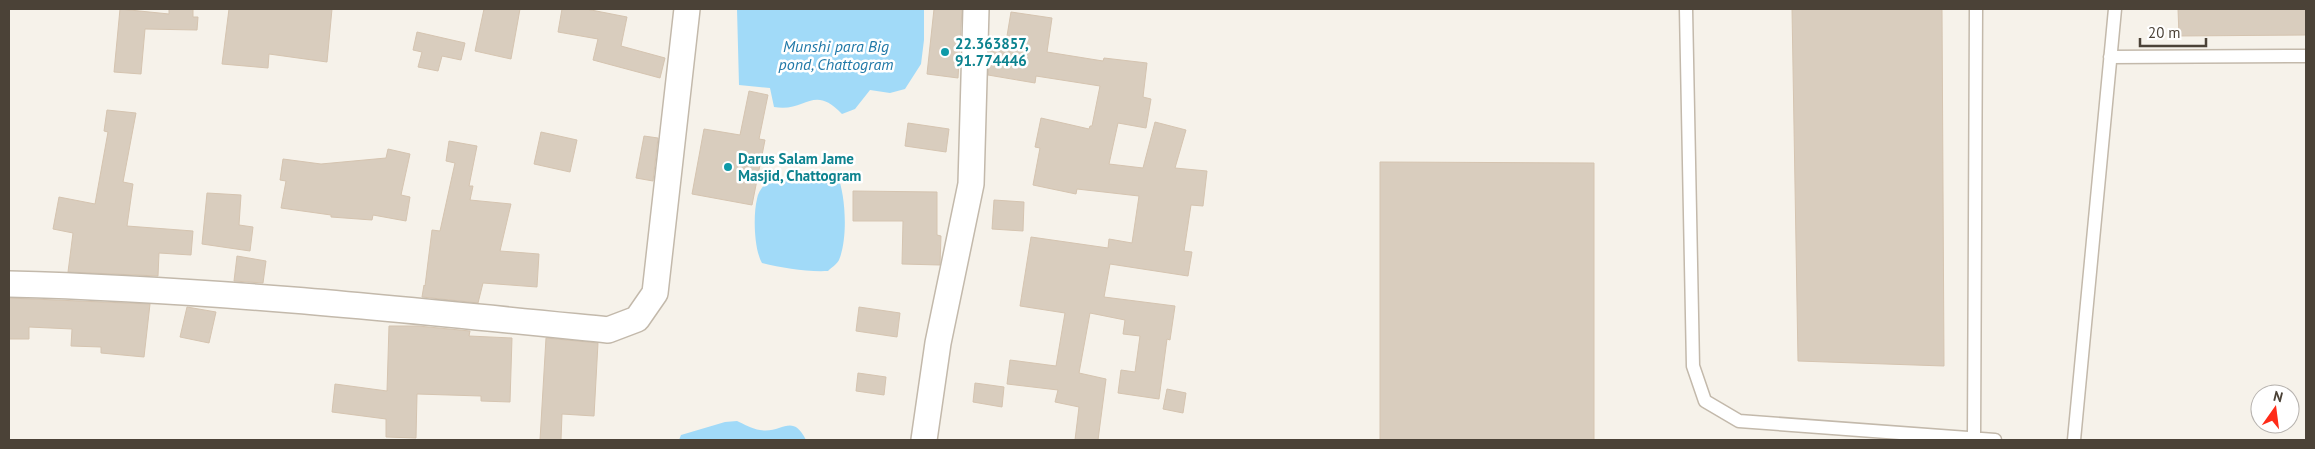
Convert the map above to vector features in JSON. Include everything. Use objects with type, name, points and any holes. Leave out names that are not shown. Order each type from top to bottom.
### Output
[{"type":"street","points":[[9,284],[84,286],[357,305],[608,330],[638,318],[655,293],[688,9]]},
{"type":"street","points":[[924,440],[938,343],[971,184],[976,9]]},
{"type":"lane","points":[[1686,9],[1693,366],[1705,400],[1739,421],[1995,440]]},
{"type":"lane","points":[[1974,438],[1976,9]]},
{"type":"lane","points":[[2074,440],[2115,9]]},
{"type":"lane","points":[[2110,57],[2306,56]]},
{"type":"water","name":"Munshi para Big pond, Chattogram","points":[[737,9],[924,9],[924,40],[921,64],[905,89],[890,93],[870,90],[855,109],[842,114],[832,105],[816,100],[785,108],[774,107],[770,88],[739,85]]},
{"type":"water","points":[[829,173],[837,174],[844,205],[844,241],[838,261],[828,271],[811,271],[762,263],[757,249],[755,223],[757,199],[762,188],[770,179]]},
{"type":"water","points":[[737,421],[760,430],[786,426],[796,427],[806,440],[679,440],[681,435],[725,422]]},
{"type":"building","points":[[120,9],[169,14],[169,9],[193,9],[193,17],[198,17],[197,30],[145,29],[141,74],[114,72]]},
{"type":"building","points":[[229,9],[332,9],[327,62],[269,54],[268,68],[222,64]]},
{"type":"building","points":[[484,9],[520,9],[511,59],[475,51]]},
{"type":"building","points":[[562,9],[586,9],[627,17],[621,46],[665,58],[660,78],[593,60],[598,39],[558,32]]},
{"type":"building","name":"22.363857, 91.774446","points":[[934,9],[962,9],[958,78],[927,74]]},
{"type":"building","points":[[1792,9],[1942,9],[1944,366],[1798,361]]},
{"type":"building","points":[[2178,9],[2306,9],[2306,35],[2179,36]]},
{"type":"building","points":[[1011,12],[1052,18],[1047,52],[1103,61],[1104,58],[1147,63],[1143,97],[1151,99],[1146,128],[1118,123],[1109,164],[1143,168],[1155,122],[1186,130],[1175,168],[1207,171],[1203,206],[1191,205],[1184,251],[1192,252],[1188,276],[1110,264],[1104,297],[1175,306],[1170,340],[1167,339],[1159,399],[1118,393],[1121,370],[1135,372],[1140,336],[1123,334],[1125,320],[1090,313],[1079,373],[1106,379],[1098,440],[1075,440],[1079,407],[1055,402],[1058,390],[1007,384],[1010,360],[1056,366],[1065,313],[1020,306],[1031,237],[1108,248],[1109,239],[1132,243],[1139,196],[1077,189],[1076,194],[1033,185],[1040,148],[1035,147],[1041,118],[1089,129],[1092,126],[1100,86],[1036,76],[1035,83],[988,75],[989,45],[1005,48]]},
{"type":"building","points":[[417,32],[465,43],[461,60],[442,56],[438,71],[418,67],[422,52],[413,50]]},
{"type":"building","name":"Darus Salam Jame Masjid, Chattogram","points":[[749,91],[768,95],[759,139],[765,140],[752,205],[692,194],[704,129],[740,135]]},
{"type":"building","points":[[107,110],[136,113],[123,182],[133,184],[127,226],[193,231],[191,255],[159,253],[158,276],[68,272],[73,233],[53,229],[59,197],[95,204],[108,132],[104,131]]},
{"type":"building","points":[[908,123],[949,129],[946,152],[905,146]]},
{"type":"building","points":[[541,132],[577,140],[570,172],[534,164]]},
{"type":"building","points":[[644,136],[658,138],[653,181],[636,178]]},
{"type":"building","points":[[449,141],[477,146],[469,186],[473,186],[470,200],[511,204],[500,251],[539,254],[537,287],[483,283],[478,303],[422,297],[432,230],[440,231],[455,163],[446,161]]},
{"type":"building","points":[[388,149],[410,154],[401,195],[410,197],[406,221],[373,215],[372,220],[331,217],[331,215],[281,208],[286,181],[280,180],[283,159],[321,164],[386,158]]},
{"type":"building","points":[[1380,162],[1594,163],[1594,440],[1380,440]]},
{"type":"building","points":[[853,191],[937,192],[937,235],[941,236],[940,265],[902,264],[903,221],[853,221]]},
{"type":"building","points":[[207,193],[241,195],[239,225],[253,227],[250,251],[202,244]]},
{"type":"building","points":[[994,200],[1024,202],[1023,231],[992,229]]},
{"type":"building","points":[[237,256],[266,261],[263,283],[234,281]]},
{"type":"building","points":[[9,298],[150,304],[144,357],[101,353],[101,347],[71,346],[72,329],[29,327],[29,339],[9,339]]},
{"type":"building","points":[[187,307],[216,312],[209,343],[180,337]]},
{"type":"building","points":[[859,307],[900,313],[897,337],[856,331]]},
{"type":"building","points":[[389,326],[418,326],[470,331],[469,336],[512,338],[510,402],[481,401],[481,396],[417,394],[416,438],[386,437],[386,419],[332,412],[335,384],[387,391]]},
{"type":"building","points":[[546,338],[598,343],[594,416],[562,414],[561,440],[540,440]]},
{"type":"building","points":[[858,373],[886,377],[884,395],[856,391]]},
{"type":"building","points":[[975,383],[1004,387],[1002,407],[973,402]]},
{"type":"building","points":[[1167,389],[1186,393],[1183,413],[1163,409]]},
{"type":"place","name":"22.363857, 91.774446","points":[[945,52]]},
{"type":"place","name":"Darus Salam Jame Masjid, Chattogram","points":[[728,167]]}]
